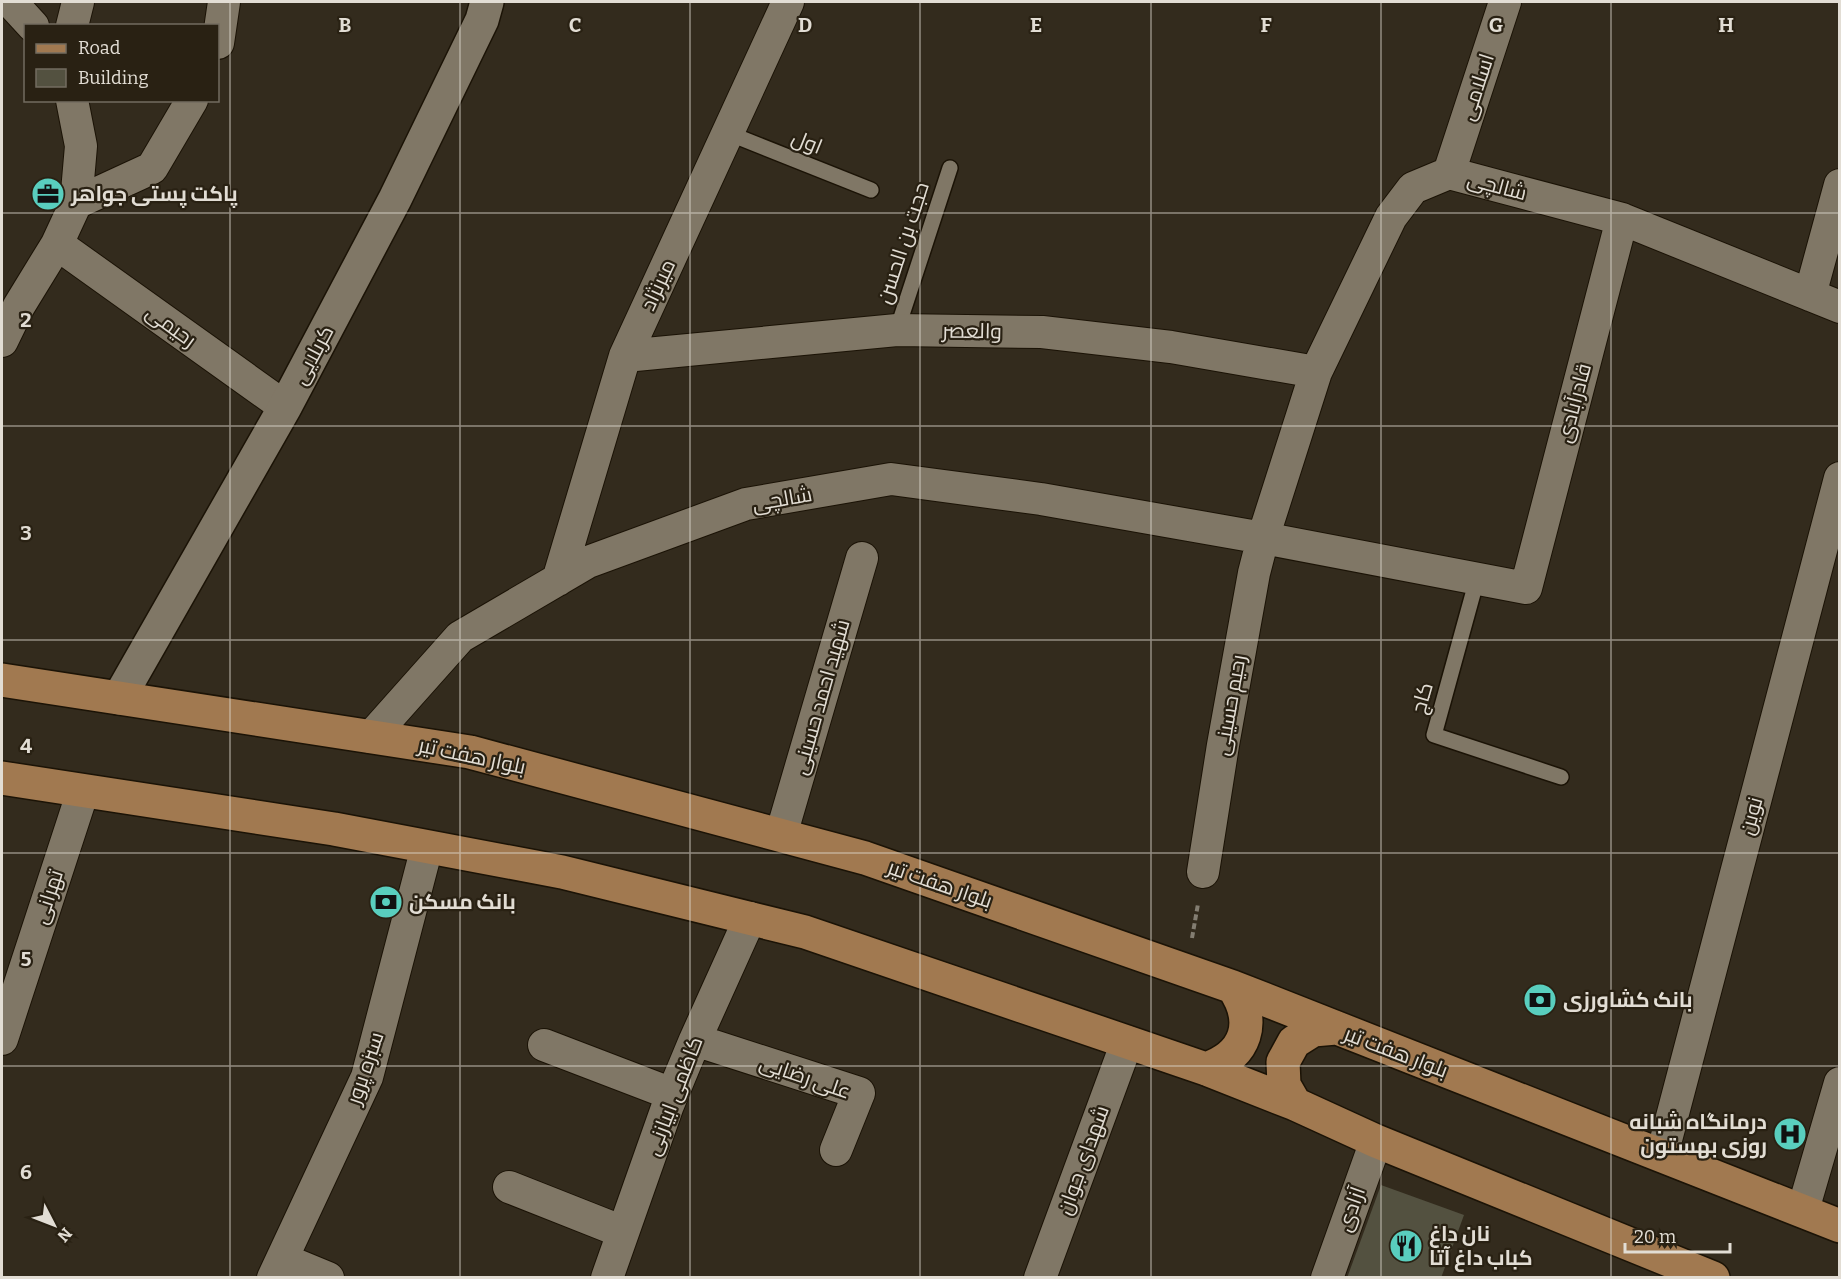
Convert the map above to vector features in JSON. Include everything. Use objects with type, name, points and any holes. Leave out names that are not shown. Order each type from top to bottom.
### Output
[{"type":"main road","name":"بلوار هفت تیر","points":[[2,680],[470,752],[865,858],[1233,987],[1839,1226]]},
{"type":"main road","points":[[2,778],[334,829],[562,872],[805,932],[1206,1069],[1713,1278]]},
{"type":"main road","points":[[1206,1069],[1221,1064],[1233,1055],[1242,1042],[1246,1029],[1246,1013],[1242,999],[1233,987]]},
{"type":"main road","points":[[1295,1104],[1284,1085],[1283,1062],[1294,1042],[1313,1030],[1336,1028]]},
{"type":"street","points":[[11,2],[31,24]]},
{"type":"street","points":[[72,24],[78,2]]},
{"type":"street","points":[[219,36],[224,2]]},
{"type":"street","name":"کربلایی","points":[[119,698],[285,407],[395,199],[482,20],[488,2]]},
{"type":"street","name":"میرنژاد","points":[[558,580],[625,356],[788,2]]},
{"type":"street","name":"اسلامی","points":[[1449,173],[1505,2]]},
{"type":"street","points":[[2,341],[19,306],[57,244],[75,203],[81,146],[72,102]]},
{"type":"street","points":[[75,203],[153,168],[191,102]]},
{"type":"street","name":"شالچی","points":[[1263,538],[1316,372],[1391,217],[1413,188],[1449,173],[1622,219],[1839,307]]},
{"type":"street","points":[[1810,295],[1839,184]]},
{"type":"street","name":"قادرآبادی","points":[[1526,588],[1622,219]]},
{"type":"street","name":"رحیمی","points":[[57,244],[285,407]]},
{"type":"street","name":"والعصر","points":[[625,356],[897,330],[1042,332],[1171,347],[1316,372]]},
{"type":"street","name":"نوین","points":[[1662,1155],[1839,478]]},
{"type":"street","name":"شالچی","points":[[372,737],[460,637],[588,562],[746,504],[891,479],[1041,499],[1526,588]]},
{"type":"street","name":"رحیم حسینی","points":[[1203,872],[1223,745],[1254,573],[1263,538]]},
{"type":"street","name":"شهید احمد حسینی","points":[[781,835],[862,558]]},
{"type":"street","name":"تهرانی","points":[[2,1039],[83,791]]},
{"type":"street","name":"سبزه پرور","points":[[278,1269],[367,1077],[427,847]]},
{"type":"street","name":"کاظمی ابیازنی","points":[[607,1278],[672,1094],[750,918]]},
{"type":"street","name":"علی رضایی","points":[[695,1040],[859,1093],[836,1150]]},
{"type":"street","name":"شهدای جوان","points":[[1040,1278],[1126,1042]]},
{"type":"street","points":[[544,1045],[672,1094]]},
{"type":"street","points":[[1803,1210],[1828,1158],[1839,1083]]},
{"type":"street","name":"آزادی","points":[[1327,1278],[1376,1141]]},
{"type":"street","points":[[509,1187],[623,1233]]},
{"type":"street","points":[[278,1269],[328,1278]]},
{"type":"lane","name":"اول","points":[[728,133],[871,190]]},
{"type":"lane","name":"حجت بن الحسن","points":[[897,330],[950,168]]},
{"type":"lane","name":"کاج","points":[[1477,579],[1434,735],[1561,777]]},
{"type":"path","points":[[1187,971],[1203,872]]},
{"type":"building","name":"نان داغ کباب داغ آتا","points":[[1381,1185],[1464,1215],[1441,1278],[1347,1278]]},
{"type":"place","name":"پاکت پستی جواهر","points":[[48,194]]},
{"type":"place","name":"بانک مسکن","points":[[386,902]]},
{"type":"place","name":"بانک کشاورزی","points":[[1540,1000]]},
{"type":"place","name":"درمانگاه شبانه روزی بهستون","points":[[1790,1134]]},
{"type":"place","name":"نان داغ کباب داغ آتا","points":[[1406,1246]]}]
